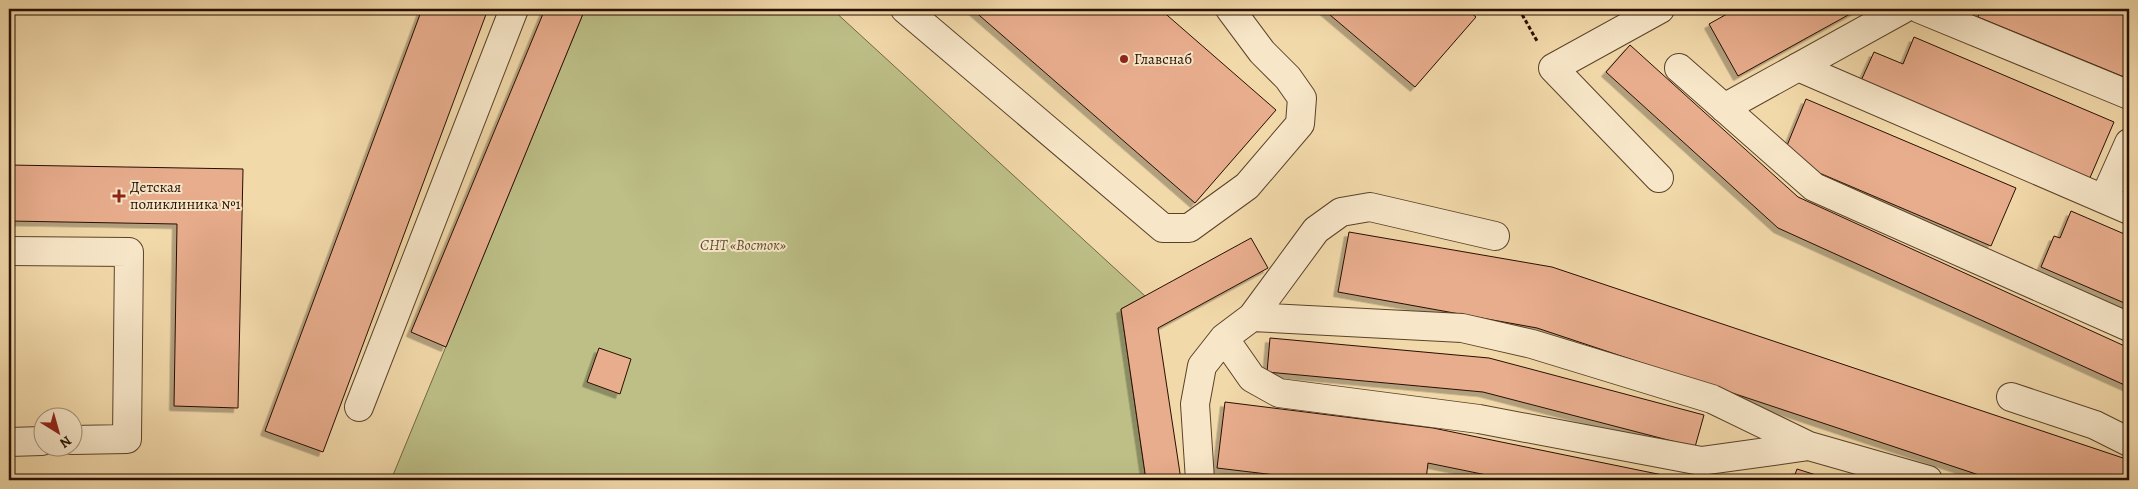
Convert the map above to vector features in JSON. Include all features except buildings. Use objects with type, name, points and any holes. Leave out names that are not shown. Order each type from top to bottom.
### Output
[{"type":"lane","points":[[359,407],[514,9]]},
{"type":"lane","points":[[904,9],[1164,228],[1189,228],[1247,186],[1300,124],[1302,98],[1288,78],[1262,52],[1230,9]]},
{"type":"lane","points":[[1659,178],[1553,68],[1660,9]]},
{"type":"lane","points":[[1724,108],[1903,9]]},
{"type":"lane","points":[[1920,9],[2129,95]]},
{"type":"lane","points":[[1798,67],[2129,210]]},
{"type":"lane","points":[[1678,68],[1814,187],[2129,327]]},
{"type":"lane","points":[[2104,199],[2129,143]]},
{"type":"lane","points":[[1200,480],[1195,404],[1202,366],[1224,338],[1252,317],[1316,230],[1342,212],[1370,207],[1495,236]]},
{"type":"lane","points":[[9,252],[129,252],[127,439],[82,440]]},
{"type":"lane","points":[[1252,317],[1462,328],[1532,344],[1712,399],[1809,446],[1928,480]]},
{"type":"lane","points":[[1224,338],[1252,378],[1279,393],[1479,418],[1701,461],[1809,446]]},
{"type":"lane","points":[[2011,397],[2096,425],[2129,442]]},
{"type":"lane","points":[[9,442],[32,441]]},
{"type":"path","points":[[1519,9],[1553,68]]},
{"type":"green space","name":"СНТ «Восток»","points":[[585,9],[832,9],[1145,296],[1121,309],[1146,480],[391,480]]},
{"type":"place","name":"Главснаб","points":[[1124,59]]},
{"type":"place","name":"Детская поликлиника №1","points":[[119,196]]}]
